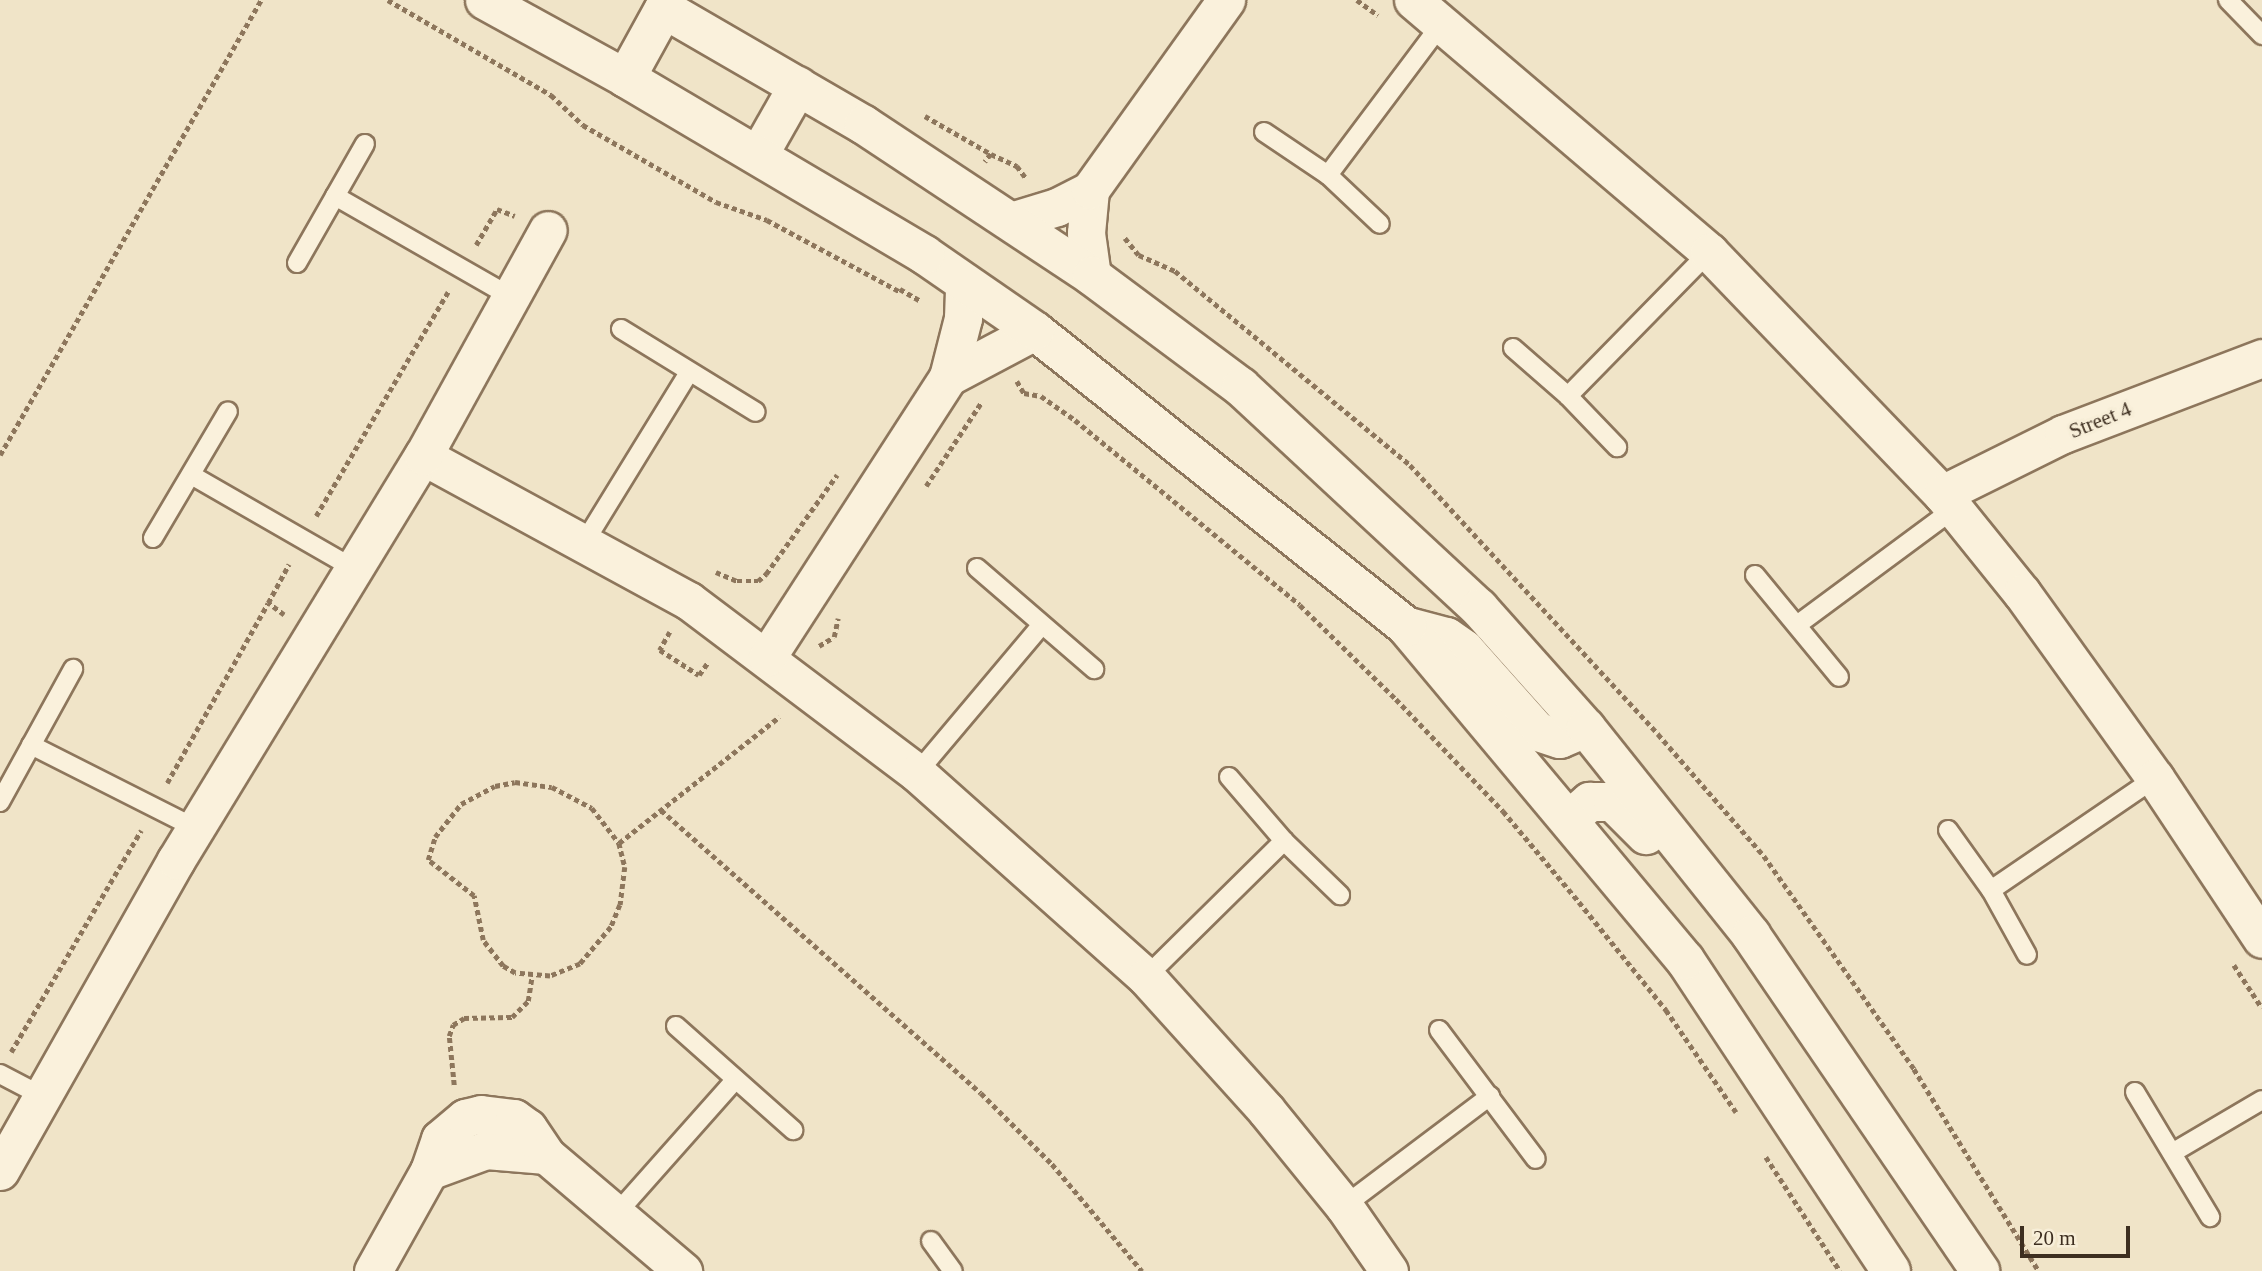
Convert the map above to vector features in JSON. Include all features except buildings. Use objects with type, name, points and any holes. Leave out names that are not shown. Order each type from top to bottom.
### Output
[{"type":"street","points":[[484,0],[760,153],[964,282],[1035,331],[1407,627],[1685,960],[1891,1271]]},
{"type":"street","points":[[1011,221],[1057,207],[1090,190],[1226,0]]},
{"type":"street","points":[[1413,0],[1433,35],[1709,252],[1948,501],[2022,593],[2155,778],[2261,936]]},
{"type":"street","points":[[626,78],[656,4],[798,86],[1011,221],[1092,276],[1241,387],[1479,608],[1586,728],[1751,935],[1980,1271]]},
{"type":"street","points":[[760,153],[798,86]]},
{"type":"street","points":[[1090,190],[1086,233],[1092,276]]},
{"type":"street","points":[[0,1171],[195,828],[423,456],[548,230]]},
{"type":"street","points":[[767,657],[948,377],[963,318],[964,282]]},
{"type":"street","points":[[948,377],[1000,347],[1035,331]]},
{"type":"street","name":"Street 4","points":[[1948,501],[2063,434],[2262,358]]},
{"type":"street","points":[[423,456],[688,601],[767,657],[917,773],[1146,976],[1266,1110],[1344,1206],[1389,1271]]},
{"type":"street","points":[[1407,627],[1428,630],[1464,649],[1538,732],[1560,739],[1586,728]]},
{"type":"street","points":[[1569,820],[1590,802],[1603,800],[1622,806],[1712,917],[1751,935]]},
{"type":"street","points":[[373,1271],[429,1171],[440,1139],[465,1118],[481,1114],[513,1118],[528,1128],[546,1155],[682,1271]]},
{"type":"lane","points":[[2228,0],[2262,35]]},
{"type":"lane","points":[[1328,175],[1433,35]]},
{"type":"lane","points":[[1264,132],[1328,175],[1380,224]]},
{"type":"lane","points":[[297,263],[365,144]]},
{"type":"lane","points":[[335,196],[511,297]]},
{"type":"lane","points":[[1568,396],[1709,252]]},
{"type":"lane","points":[[621,329],[688,374],[756,412]]},
{"type":"lane","points":[[1513,348],[1568,396],[1617,447]]},
{"type":"lane","points":[[584,543],[688,374]]},
{"type":"lane","points":[[153,538],[193,476],[228,411]]},
{"type":"lane","points":[[193,476],[354,568]]},
{"type":"lane","points":[[1797,625],[1948,501]]},
{"type":"lane","points":[[977,568],[1094,669]]},
{"type":"lane","points":[[1755,575],[1839,677]]},
{"type":"lane","points":[[917,773],[1041,626]]},
{"type":"lane","points":[[0,802],[73,669]]},
{"type":"lane","points":[[31,745],[195,828]]},
{"type":"lane","points":[[1229,777],[1284,841],[1340,895]]},
{"type":"lane","points":[[1991,890],[2155,778]]},
{"type":"lane","points":[[1948,831],[1991,890],[2027,955]]},
{"type":"lane","points":[[1146,976],[1284,841]]},
{"type":"lane","points":[[676,1026],[734,1081],[793,1130]]},
{"type":"lane","points":[[1439,1030],[1536,1159]]},
{"type":"lane","points":[[4,1066],[42,1096]]},
{"type":"lane","points":[[617,1213],[734,1081]]},
{"type":"lane","points":[[2135,1093],[2210,1217]]},
{"type":"lane","points":[[1344,1206],[1490,1096]]},
{"type":"lane","points":[[2172,1153],[2262,1100]]},
{"type":"lane","points":[[931,1241],[953,1271]]},
{"type":"path","points":[[0,455],[261,0]]},
{"type":"path","points":[[388,0],[551,95],[583,125],[716,202],[767,220],[899,291]]},
{"type":"path","points":[[1357,0],[1433,35]]},
{"type":"path","points":[[4,1066],[154,807],[303,539],[497,209],[548,230]]},
{"type":"path","points":[[1000,347],[1024,393],[1041,396],[1075,420],[1300,605],[1414,717],[1503,811],[1579,902],[1665,1010],[1739,1116]]},
{"type":"path","points":[[719,668],[709,660],[699,674],[660,650],[705,568],[737,581],[758,582],[766,575],[839,472]]},
{"type":"path","points":[[268,603],[312,634]]},
{"type":"path","points":[[619,843],[780,718],[770,710]]},
{"type":"path","points":[[515,782],[570,794],[592,807],[619,843],[625,886],[611,927],[580,964],[550,976],[515,973],[503,966],[483,940],[474,896],[428,859],[435,838],[461,804],[495,786],[515,782]]},
{"type":"path","points":[[661,810],[981,1093],[1052,1164],[1142,1271]]},
{"type":"path","points":[[2231,962],[2262,1009]]},
{"type":"path","points":[[1761,1149],[1840,1271]]},
{"type":"path","points":[[2028,1257],[2039,1271]]}]
